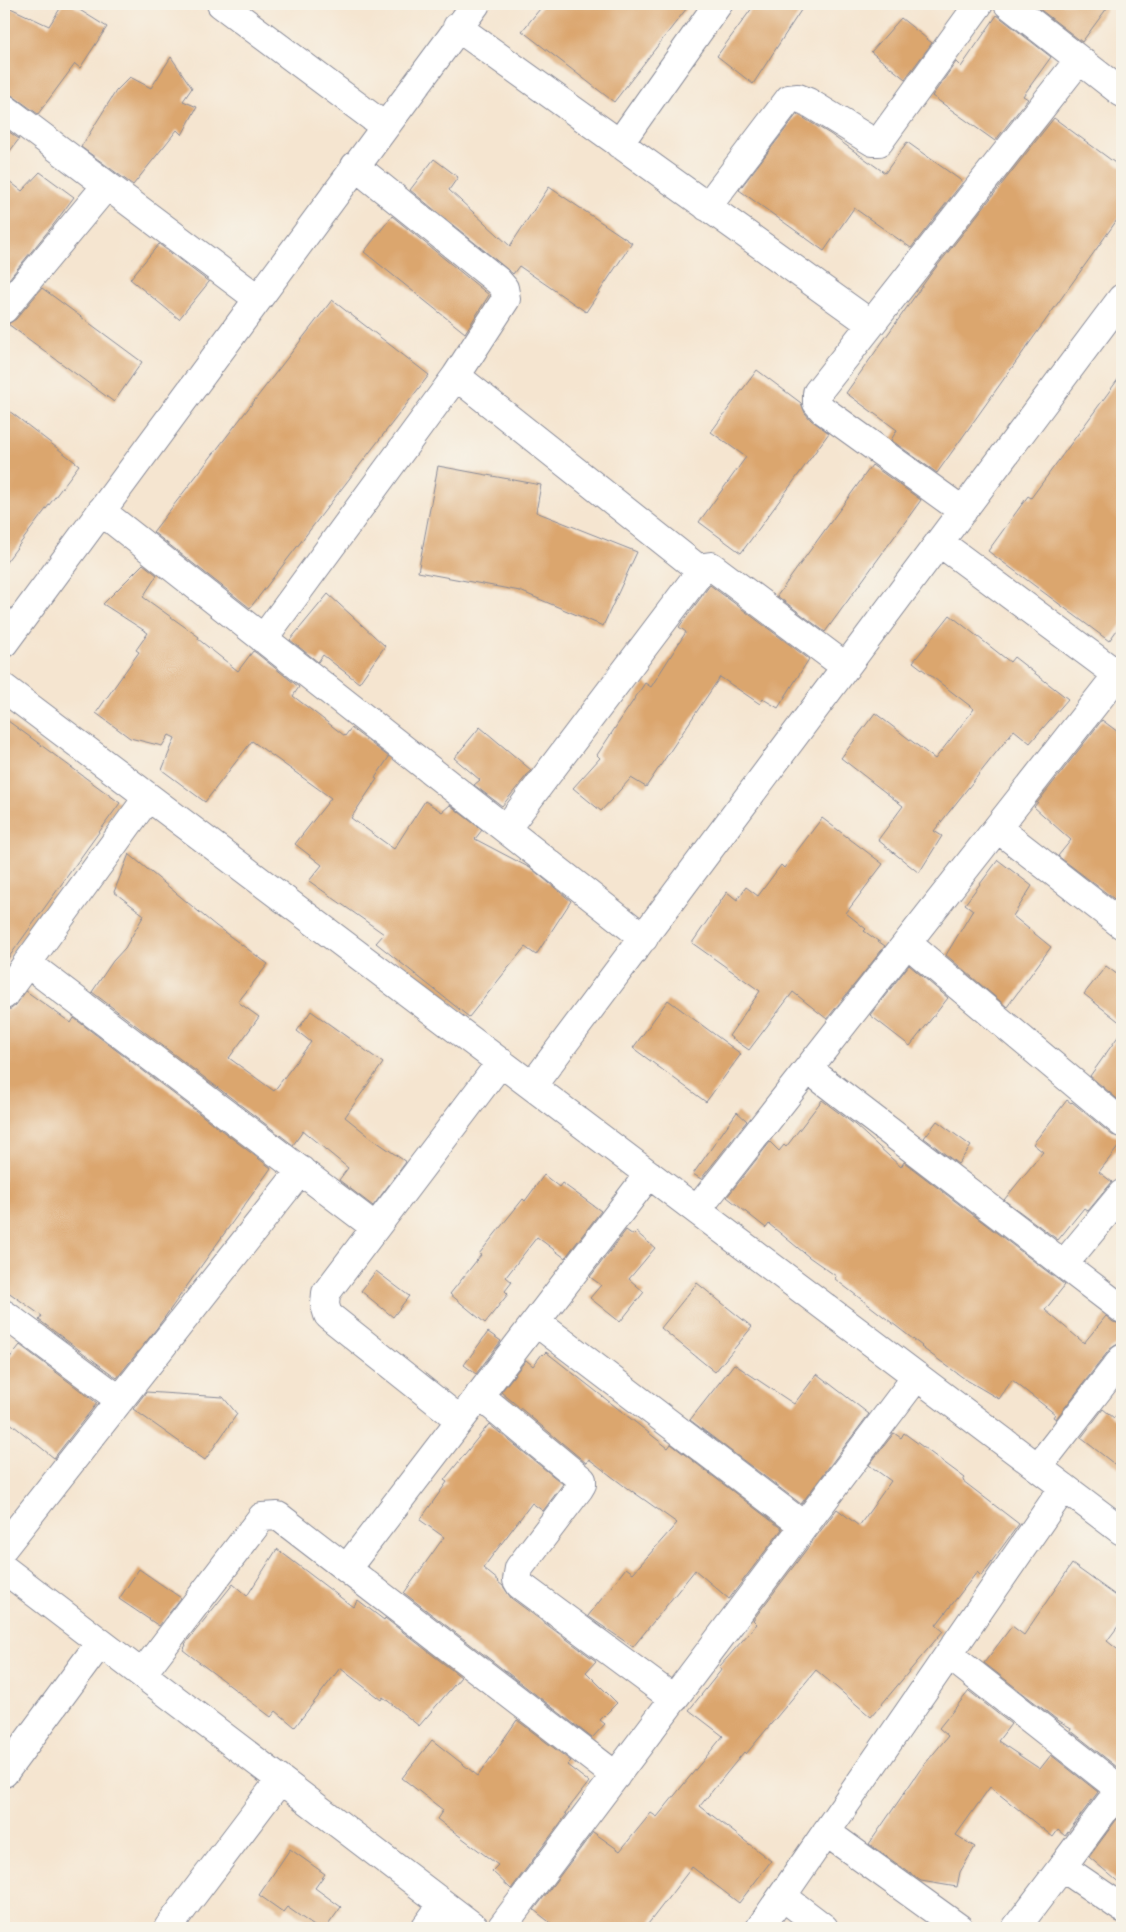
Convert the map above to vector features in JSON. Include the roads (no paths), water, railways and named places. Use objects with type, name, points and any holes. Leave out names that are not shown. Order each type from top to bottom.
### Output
[{"type":"street","points":[[221,4],[384,126]]},
{"type":"street","points":[[5,640],[354,166],[476,4]]},
{"type":"street","points":[[619,144],[718,4]]},
{"type":"street","points":[[707,207],[789,98],[798,98],[808,102],[872,142],[878,142],[979,4]]},
{"type":"street","points":[[1008,4],[1122,93]]},
{"type":"street","points":[[457,27],[871,324]]},
{"type":"street","points":[[962,511],[823,410],[816,403],[816,393],[1079,60]]},
{"type":"street","points":[[4,108],[257,298]]},
{"type":"street","points":[[264,639],[456,376],[506,299],[504,288],[498,281],[354,166]]},
{"type":"street","points":[[4,309],[106,185]]},
{"type":"street","points":[[532,1086],[1122,298]]},
{"type":"street","points":[[456,376],[700,570]]},
{"type":"street","points":[[101,511],[644,938]]},
{"type":"street","points":[[697,1210],[997,828],[1121,674],[939,542]]},
{"type":"street","points":[[506,829],[704,566],[711,566],[846,667]]},
{"type":"street","points":[[4,688],[1122,1531]]},
{"type":"street","points":[[4,995],[148,797]]},
{"type":"street","points":[[997,828],[1122,925]]},
{"type":"street","points":[[907,943],[1122,1123]]},
{"type":"street","points":[[27,963],[375,1227]]},
{"type":"street","points":[[460,1420],[328,1315],[326,1293],[500,1062]]},
{"type":"street","points":[[808,1069],[1122,1308]]},
{"type":"street","points":[[4,1547],[301,1170]]},
{"type":"street","points":[[347,1568],[649,1174]]},
{"type":"street","points":[[1064,1264],[1122,1194]]},
{"type":"street","points":[[4,1314],[120,1400]]},
{"type":"street","points":[[536,1322],[804,1526]]},
{"type":"street","points":[[1038,1467],[1122,1359]]},
{"type":"street","points":[[502,1928],[917,1376]]},
{"type":"street","points":[[479,1394],[582,1480],[579,1490],[519,1568],[517,1580],[520,1586],[674,1699]]},
{"type":"street","points":[[760,1928],[1064,1487]]},
{"type":"street","points":[[142,1674],[262,1517],[278,1516],[616,1776]]},
{"type":"street","points":[[4,1569],[475,1928]]},
{"type":"street","points":[[4,1773],[100,1643]]},
{"type":"street","points":[[949,1655],[1121,1790],[1016,1928]]},
{"type":"street","points":[[168,1928],[280,1780]]},
{"type":"street","points":[[826,1832],[959,1928]]},
{"type":"street","points":[[1062,1867],[1122,1908]]},
{"type":"street","points":[[782,1896],[824,1928]]},
{"type":"street","points":[[425,1928],[443,1904]]}]
